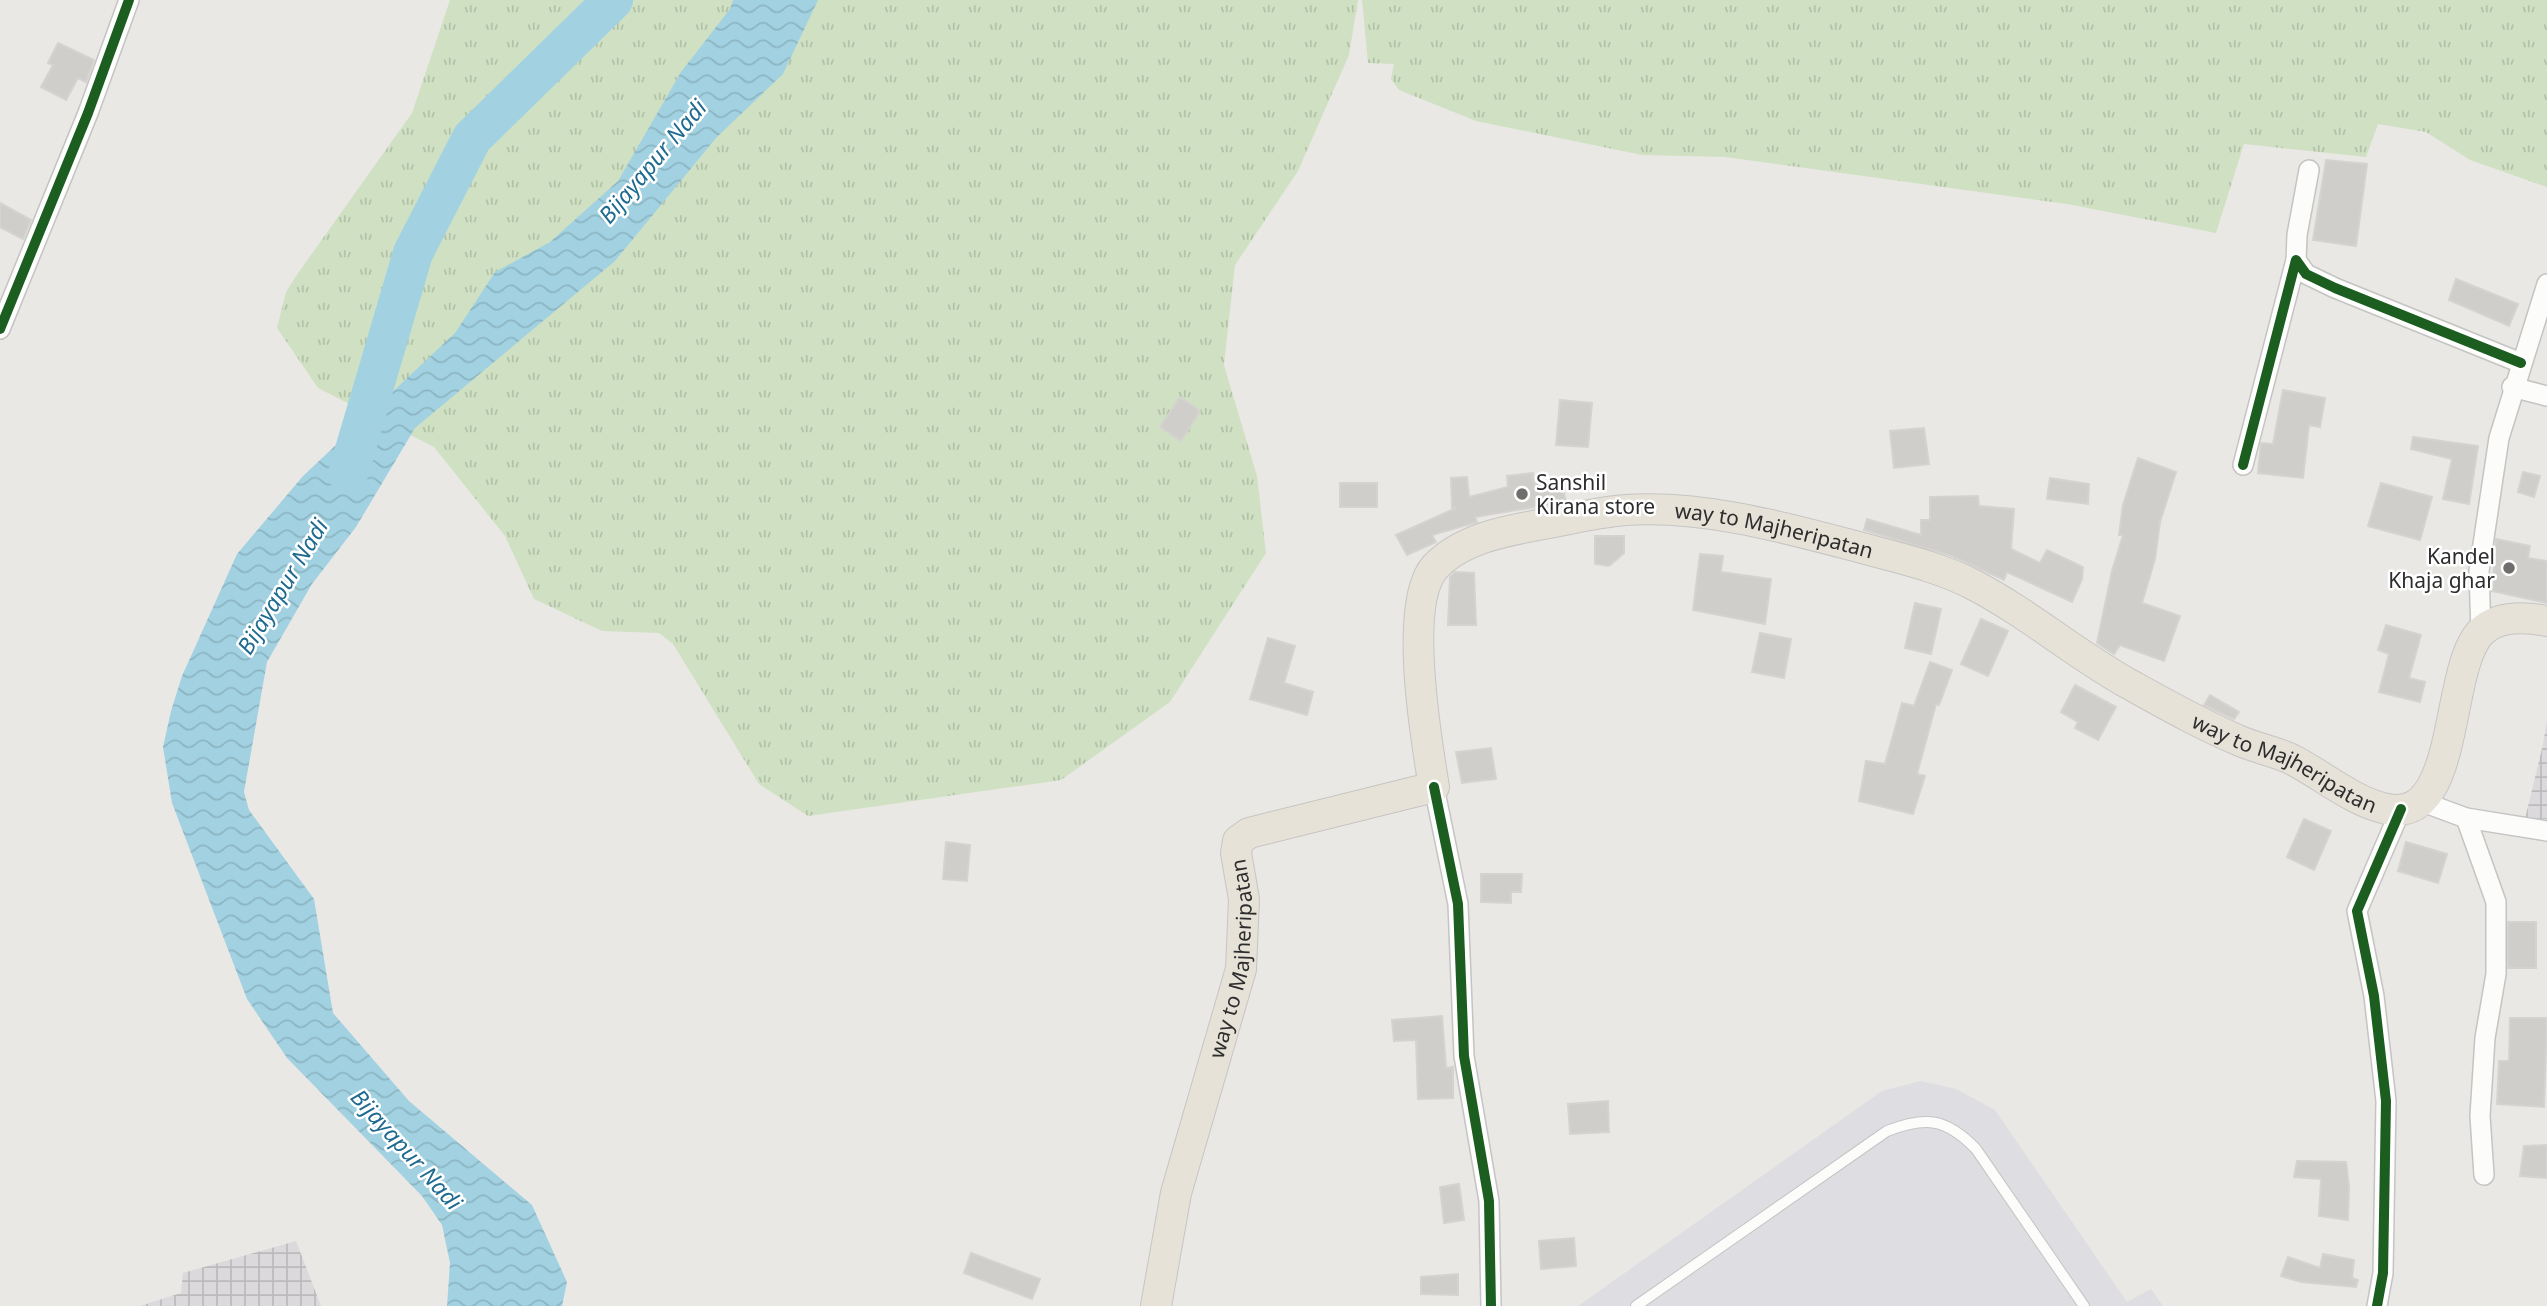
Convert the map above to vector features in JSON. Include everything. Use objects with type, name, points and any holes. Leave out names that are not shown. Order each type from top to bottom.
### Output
[{"type":"main road","name":"way to Majheripatan","points":[[1156,1306],[1176,1193],[1241,969],[1244,900],[1236,853],[1238,841],[1249,833],[1434,787],[1423,712],[1419,601],[1435,567],[1454,552],[1485,537],[1627,510],[1744,518],[1900,559],[1966,581],[2010,604],[2125,682],[2209,727],[2289,758],[2366,801],[2387,809],[2410,805]]},
{"type":"main road","points":[[2410,805],[2438,777],[2457,683],[2480,632],[2499,622],[2523,617],[2547,621]]},
{"type":"street","points":[[0,329],[88,113],[129,0]]},
{"type":"street","points":[[2243,465],[2296,260],[2309,170]]},
{"type":"street","points":[[2296,260],[2306,274],[2335,288],[2521,363]]},
{"type":"street","points":[[2480,632],[2482,547],[2499,438],[2512,387],[2547,284]]},
{"type":"street","points":[[2512,387],[2547,396]]},
{"type":"street","points":[[1434,787],[1458,904],[1464,1056],[1489,1201],[1492,1306]]},
{"type":"street","points":[[2377,1306],[2383,1273],[2386,1101],[2374,996],[2357,911],[2410,805],[2466,818],[2547,831]]},
{"type":"street","points":[[2466,818],[2496,902],[2496,974],[2485,1038],[2480,1116],[2484,1175]]},
{"type":"lane","points":[[1636,1306],[1887,1131],[1915,1121],[1939,1123],[1960,1133],[1976,1149],[2084,1306]]},
{"type":"shaded area","points":[[2547,721],[2547,819],[2525,819],[2543,744]]},
{"type":"shaded area","points":[[1921,1081],[1956,1089],[1995,1110],[2127,1302],[2151,1289],[2163,1306],[1578,1306],[1882,1091]]},
{"type":"shaded area","points":[[296,1241],[321,1306],[140,1306],[181,1293],[183,1273]]},
{"type":"green space","points":[[450,0],[1358,0],[1349,55],[1298,171],[1235,265],[1224,365],[1257,476],[1266,553],[1170,702],[1061,780],[808,816],[759,784],[673,644],[659,633],[602,631],[534,599],[505,536],[434,447],[318,388],[277,328],[286,292],[296,276],[412,113]]},
{"type":"green space","points":[[1362,0],[2547,0],[2547,187],[2470,160],[2426,132],[2378,124],[2366,157],[2244,144],[2216,233],[2067,204],[1725,157],[1642,155],[1476,121],[1399,90],[1391,79],[1394,64],[1368,63]]},
{"type":"water","name":"Bijayapur Nadi","points":[[733,0],[818,0],[783,74],[716,138],[615,261],[415,428],[356,527],[312,584],[267,662],[244,792],[249,810],[314,899],[333,1013],[409,1101],[532,1205],[567,1282],[562,1306],[447,1306],[450,1263],[442,1225],[422,1196],[287,1058],[247,999],[172,803],[163,747],[182,676],[237,554],[303,476],[455,333],[495,272],[550,242],[618,181],[681,72],[730,9]]},
{"type":"building","points":[[58,43],[94,60],[86,82],[78,78],[66,100],[41,87],[53,65],[48,63]]},
{"type":"building","points":[[2326,160],[2367,164],[2356,246],[2313,240]]},
{"type":"building","points":[[0,203],[31,220],[23,239],[0,227]]},
{"type":"building","points":[[2456,279],[2518,304],[2509,326],[2449,300]]},
{"type":"building","points":[[2283,390],[2325,398],[2320,427],[2309,425],[2303,478],[2258,473],[2261,443],[2273,444]]},
{"type":"building","points":[[1180,397],[1200,411],[1181,441],[1160,427]]},
{"type":"building","points":[[1560,400],[1592,403],[1588,447],[1556,445]]},
{"type":"building","points":[[1924,428],[1929,464],[1894,468],[1890,431]]},
{"type":"building","points":[[2413,437],[2478,446],[2469,504],[2443,499],[2452,459],[2411,449]]},
{"type":"building","points":[[2138,458],[2176,472],[2160,522],[2155,559],[2142,603],[2180,616],[2164,661],[2120,645],[2114,654],[2097,643],[2112,571],[2123,535],[2119,535],[2123,505]]},
{"type":"building","points":[[2523,472],[2540,476],[2534,497],[2518,492]]},
{"type":"building","points":[[1533,473],[1534,484],[1561,480],[1566,502],[1475,517],[1477,522],[1432,535],[1436,542],[1407,555],[1396,535],[1456,508],[1452,508],[1451,478],[1467,477],[1469,497],[1508,487],[1507,476]]},
{"type":"building","points":[[2050,478],[2089,484],[2088,504],[2047,499]]},
{"type":"building","points":[[1340,483],[1377,483],[1377,507],[1340,507]]},
{"type":"building","points":[[2381,483],[2432,497],[2420,540],[2368,526]]},
{"type":"building","points":[[1978,496],[1979,506],[2014,509],[2011,549],[2040,563],[2047,550],[2083,567],[2082,579],[2072,602],[2007,572],[2004,580],[1952,556],[1864,530],[1867,519],[1921,535],[1921,520],[1930,520],[1930,497]]},
{"type":"building","points":[[1595,536],[1624,536],[1624,553],[1609,566],[1595,564]]},
{"type":"building","name":"Kandel Khaja ghar","points":[[2496,539],[2530,546],[2528,558],[2547,561],[2547,603],[2492,591]]},
{"type":"building","points":[[1700,554],[1723,556],[1721,572],[1771,579],[1765,624],[1693,610]]},
{"type":"building","points":[[1455,572],[1474,573],[1476,625],[1448,625],[1450,577]]},
{"type":"building","points":[[1915,603],[1941,609],[1931,654],[1905,648]]},
{"type":"building","points":[[1981,619],[2008,631],[1988,676],[1961,664]]},
{"type":"building","points":[[2386,625],[2421,635],[2409,678],[2425,682],[2420,702],[2379,692],[2389,654],[2378,650]]},
{"type":"building","points":[[1760,633],[1791,639],[1784,678],[1752,672]]},
{"type":"building","points":[[1268,638],[1295,646],[1284,683],[1313,692],[1307,715],[1250,699]]},
{"type":"building","points":[[1930,662],[1952,670],[1939,705],[1936,704],[1917,774],[1925,776],[1913,814],[1859,801],[1866,761],[1885,764],[1902,703],[1914,706]]},
{"type":"building","points":[[2075,685],[2116,707],[2098,740],[2075,728],[2078,722],[2061,712]]},
{"type":"building","points":[[2210,695],[2239,712],[2234,719],[2204,705]]},
{"type":"building","points":[[1491,748],[1496,779],[1462,783],[1456,752]]},
{"type":"building","points":[[2304,819],[2331,831],[2314,870],[2287,857]]},
{"type":"building","points":[[946,842],[970,845],[967,881],[943,879]]},
{"type":"building","points":[[2406,842],[2447,854],[2438,883],[2398,871]]},
{"type":"building","points":[[1481,874],[1522,874],[1521,892],[1511,892],[1511,903],[1481,902]]},
{"type":"building","points":[[2508,922],[2536,922],[2536,968],[2508,968]]},
{"type":"building","points":[[1442,1016],[1446,1068],[1453,1067],[1453,1098],[1418,1099],[1416,1040],[1394,1041],[1392,1020]]},
{"type":"building","points":[[2510,1018],[2547,1018],[2544,1107],[2497,1104],[2499,1061],[2509,1061]]},
{"type":"building","points":[[1608,1101],[1609,1132],[1570,1134],[1568,1104]]},
{"type":"building","points":[[2547,1145],[2547,1178],[2520,1176],[2524,1146]]},
{"type":"building","points":[[2297,1161],[2346,1162],[2349,1186],[2348,1220],[2319,1216],[2321,1179],[2294,1177]]},
{"type":"building","points":[[1459,1184],[1464,1220],[1444,1223],[1440,1187]]},
{"type":"building","points":[[1574,1238],[1576,1266],[1541,1269],[1539,1241]]},
{"type":"building","points":[[971,1253],[1040,1279],[1032,1299],[964,1273]]},
{"type":"building","points":[[2323,1254],[2354,1260],[2352,1278],[2358,1280],[2356,1287],[2301,1282],[2281,1276],[2288,1257],[2320,1268]]},
{"type":"building","points":[[1458,1274],[1458,1295],[1421,1294],[1421,1277]]},
{"type":"waterway","points":[[348,474],[413,253],[472,138],[613,0]]},
{"type":"cycle path","points":[[0,329],[88,113],[129,0]]},
{"type":"cycle path","points":[[2243,465],[2296,260],[2306,274],[2335,288],[2521,363]]},
{"type":"cycle path","points":[[1434,787],[1458,904],[1464,1056],[1489,1201],[1491,1306]]},
{"type":"cycle path","points":[[2377,1306],[2383,1273],[2386,1101],[2374,996],[2357,911],[2401,809]]},
{"type":"place","name":"Sanshil Kirana store","points":[[1522,494]]},
{"type":"place","name":"Kandel Khaja ghar","points":[[2509,568]]}]
